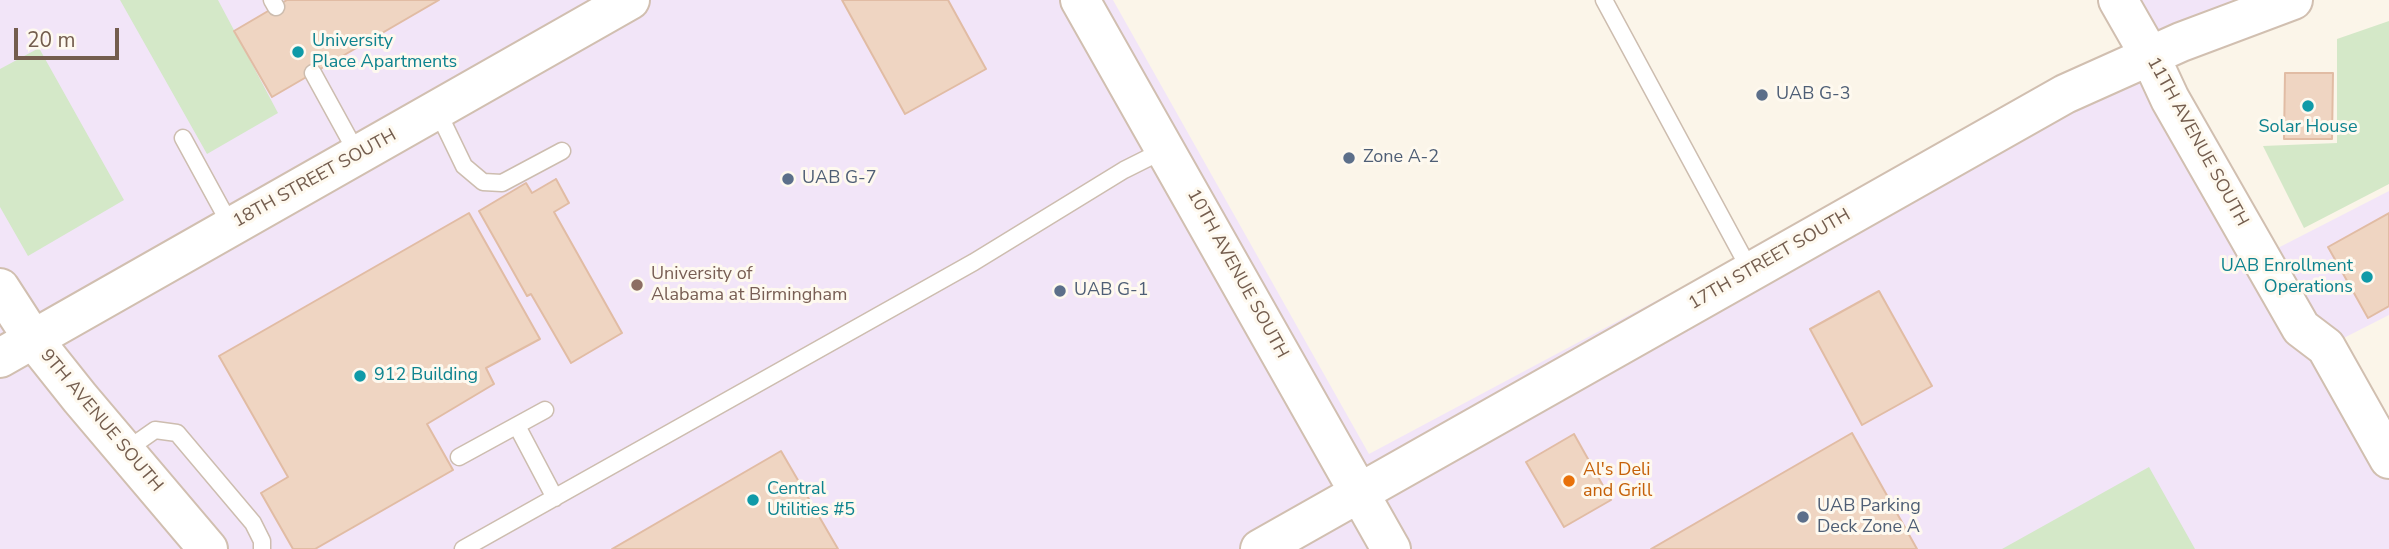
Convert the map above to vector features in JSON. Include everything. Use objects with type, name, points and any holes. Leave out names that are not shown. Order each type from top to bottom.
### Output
[{"type":"street","name":"18TH STREET SOUTH","points":[[0,358],[630,0]]},
{"type":"street","name":"10TH AVENUE SOUTH","points":[[1080,0],[1391,549]]},
{"type":"street","name":"11TH AVENUE SOUTH","points":[[2118,0],[2150,56],[2170,99],[2301,328],[2326,347],[2389,459]]},
{"type":"street","name":"17TH STREET SOUTH","points":[[1260,549],[2064,94],[2150,56],[2293,0]]},
{"type":"street","name":"9TH AVENUE SOUTH","points":[[0,288],[33,340],[208,549]]},
{"type":"lane","points":[[1604,0],[1750,271]]},
{"type":"lane","points":[[313,73],[358,155]]},
{"type":"lane","points":[[437,110],[464,166],[483,182],[502,183],[562,150]]},
{"type":"lane","points":[[183,138],[232,226]]},
{"type":"lane","points":[[463,549],[974,262],[1124,170],[1166,149]]},
{"type":"lane","points":[[459,457],[545,410]]},
{"type":"lane","points":[[517,426],[555,498]]},
{"type":"lane","points":[[125,451],[155,430],[177,433],[253,523],[262,541],[262,549]]},
{"type":"shaded area","name":"University of Alabama at Birmingham","points":[[0,0],[1113,0],[1369,454],[1742,255],[2149,56],[2118,0],[2293,0],[2166,50],[2272,251],[2389,191],[2389,315],[2326,347],[2389,459],[2389,549],[0,549]]},
{"type":"green space","points":[[120,0],[218,0],[278,113],[207,154]]},
{"type":"green space","points":[[2389,21],[2389,184],[2304,228],[2263,146],[2337,143],[2337,39]]},
{"type":"green space","points":[[39,48],[124,200],[28,256],[0,207],[0,69]]},
{"type":"green space","points":[[2149,467],[2195,549],[2002,549]]},
{"type":"building","name":"University Place Apartments","points":[[287,0],[439,0],[272,97],[234,31]]},
{"type":"building","points":[[842,0],[948,0],[986,69],[905,114]]},
{"type":"building","name":"Solar House","points":[[2285,73],[2333,73],[2332,139],[2284,139]]},
{"type":"building","points":[[556,179],[569,203],[554,212],[622,333],[571,363],[531,294],[527,296],[479,211],[526,183],[532,193]]},
{"type":"building","name":"912 Building","points":[[469,213],[540,339],[486,368],[494,384],[427,424],[453,470],[315,549],[293,549],[261,493],[288,477],[219,356]]},
{"type":"building","name":"UAB Enrollment Operations","points":[[2389,213],[2389,306],[2368,318],[2328,247]]},
{"type":"building","points":[[1879,291],[1932,386],[1862,425],[1810,329]]},
{"type":"building","name":"UAB Parking Deck Zone A","points":[[1852,433],[1917,549],[1651,549],[1786,471]]},
{"type":"building","name":"Al's Deli and Grill","points":[[1574,434],[1611,500],[1564,527],[1526,462]]},
{"type":"building","name":"Central Utilities #5","points":[[781,451],[838,549],[612,549]]},
{"type":"place","name":"University Place Apartments","points":[[298,52]]},
{"type":"place","name":"UAB G-3","points":[[1762,95]]},
{"type":"place","name":"Solar House","points":[[2308,106]]},
{"type":"place","name":"Zone A-2","points":[[1349,158]]},
{"type":"place","name":"UAB G-7","points":[[788,179]]},
{"type":"place","name":"UAB Enrollment Operations","points":[[2367,277]]},
{"type":"place","name":"University of Alabama at Birmingham","points":[[637,285]]},
{"type":"place","name":"UAB G-1","points":[[1060,291]]},
{"type":"place","name":"912 Building","points":[[360,376]]},
{"type":"place","name":"Al's Deli and Grill","points":[[1569,481]]},
{"type":"place","name":"Central Utilities #5","points":[[753,500]]},
{"type":"place","name":"UAB Parking Deck Zone A","points":[[1803,517]]}]
